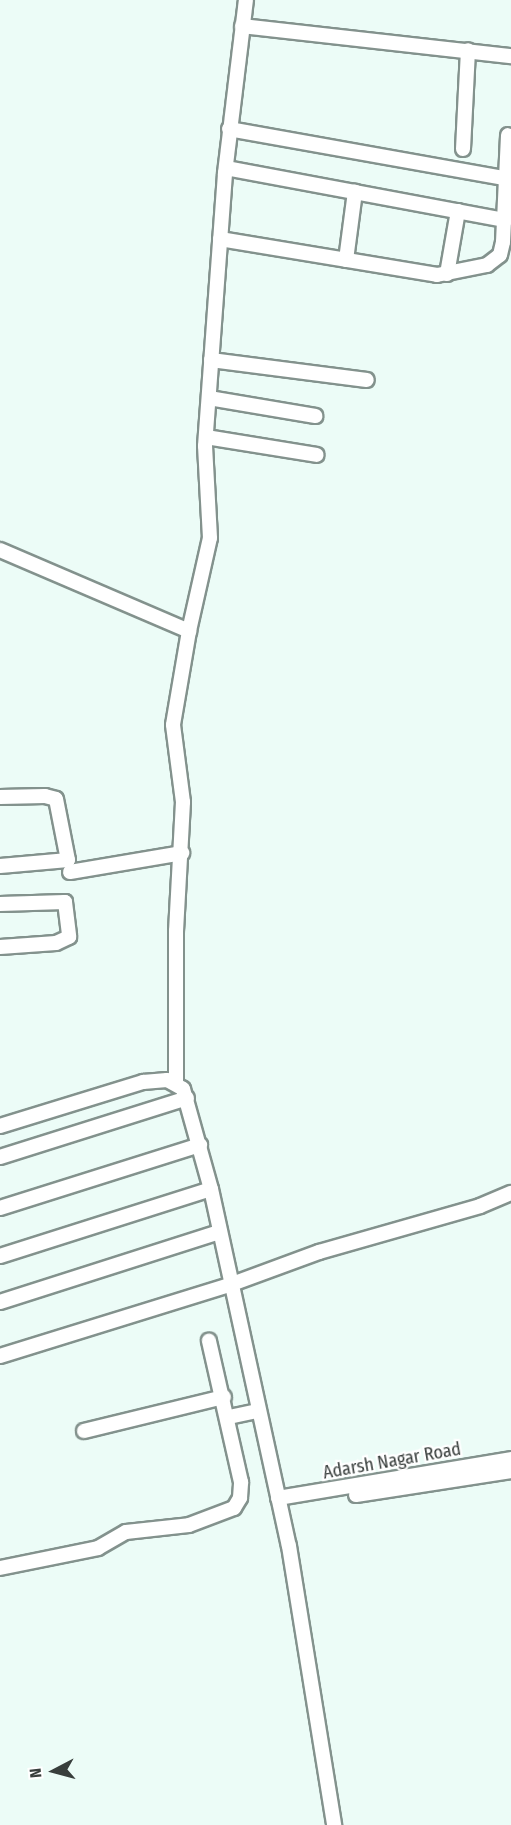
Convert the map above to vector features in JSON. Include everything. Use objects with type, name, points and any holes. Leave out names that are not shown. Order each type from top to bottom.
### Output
[{"type":"street","points":[[246,0],[229,129],[208,398],[206,436],[210,538],[189,631],[173,725],[183,802],[182,854],[176,931],[176,1083],[187,1098],[211,1189],[279,1502],[334,1825]]},
{"type":"street","points":[[242,26],[511,56]]},
{"type":"street","points":[[463,149],[468,50]]},
{"type":"street","points":[[229,129],[509,179]]},
{"type":"street","points":[[220,239],[447,274],[487,265],[500,255],[509,179],[508,135]]},
{"type":"street","points":[[226,168],[505,220]]},
{"type":"street","points":[[346,260],[355,192]]},
{"type":"street","points":[[447,274],[458,211]]},
{"type":"street","points":[[212,360],[367,380]]},
{"type":"street","points":[[208,398],[315,416]]},
{"type":"street","points":[[206,436],[317,455]]},
{"type":"street","points":[[0,550],[189,631]]},
{"type":"street","points":[[0,797],[45,796],[56,799],[68,860],[0,866]]},
{"type":"street","points":[[70,872],[182,854]]},
{"type":"street","points":[[0,904],[65,902],[69,937],[56,943],[0,947]]},
{"type":"street","points":[[0,1126],[126,1086],[157,1080],[176,1083]]},
{"type":"street","points":[[0,1157],[187,1098]]},
{"type":"street","points":[[0,1208],[200,1145]]},
{"type":"street","points":[[0,1256],[211,1189]]},
{"type":"street","points":[[0,1356],[232,1284],[319,1252],[480,1206],[511,1193]]},
{"type":"street","points":[[0,1302],[220,1232]]},
{"type":"street","points":[[0,1568],[98,1548],[126,1532],[189,1526],[234,1508],[240,1498],[241,1482],[229,1418],[209,1341]]},
{"type":"street","points":[[84,1431],[224,1397]]},
{"type":"street","points":[[229,1418],[258,1411]]},
{"type":"street","name":"Adarsh Nagar Road","points":[[279,1502],[511,1459]]},
{"type":"street","name":"Adarsh Nagar Road","points":[[279,1502],[511,1471]]}]
